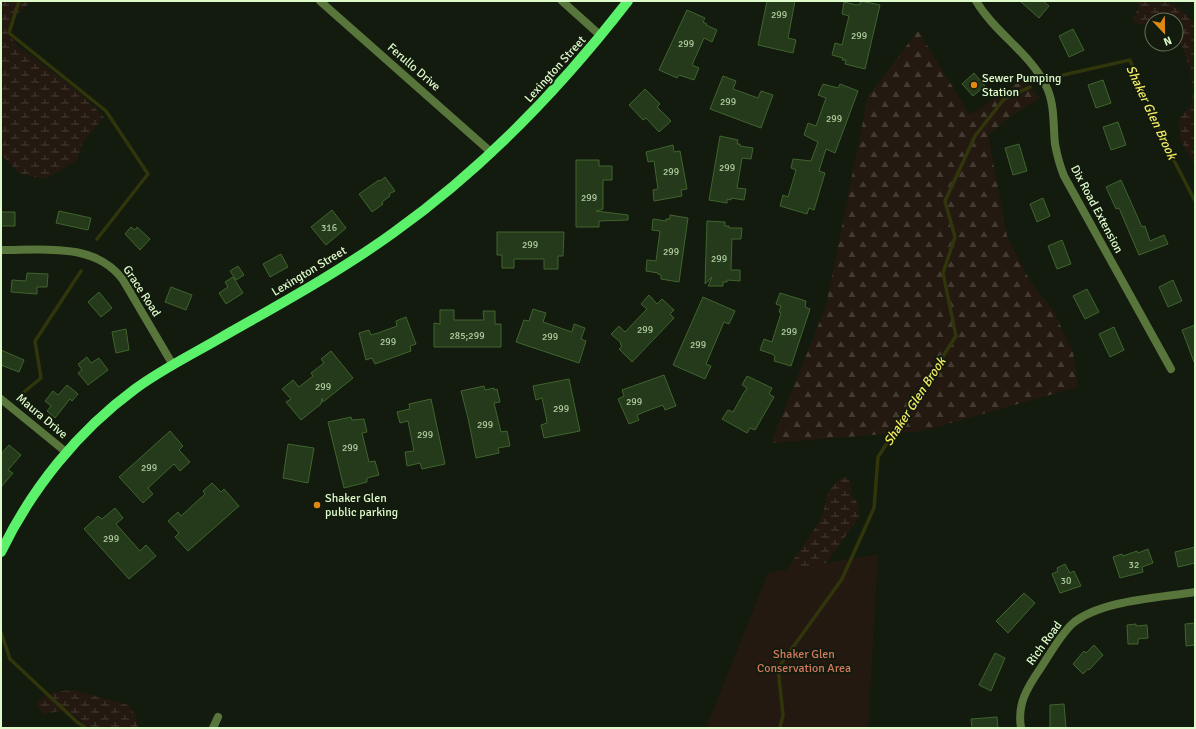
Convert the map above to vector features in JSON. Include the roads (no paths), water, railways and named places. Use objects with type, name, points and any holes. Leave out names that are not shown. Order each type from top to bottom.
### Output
[{"type":"main road","name":"Lexington Street","points":[[1,552],[34,494],[66,452],[122,399],[173,365],[290,299],[363,253],[427,208],[492,153],[554,91],[601,36],[628,1]]},
{"type":"street","name":"Ferullo Drive","points":[[320,1],[492,153]]},
{"type":"street","points":[[562,1],[601,36]]},
{"type":"street","name":"Dix Road Extension","points":[[976,1],[988,18],[1028,60],[1046,86],[1051,102],[1057,155],[1064,176],[1171,369]]},
{"type":"street","name":"Grace Road","points":[[1,250],[78,252],[103,261],[123,280],[173,365]]},
{"type":"street","name":"Maura Drive","points":[[1,399],[66,452]]},
{"type":"street","name":"Rich Road","points":[[1021,728],[1021,705],[1026,691],[1062,636],[1078,620],[1103,607],[1195,592]]},
{"type":"street","points":[[213,728],[218,717]]},
{"type":"waterway","points":[[19,1],[9,33],[106,111],[148,174],[97,239]]},
{"type":"waterway","name":"Shaker Glen Brook","points":[[1063,75],[1130,60],[1167,147],[1195,201]]},
{"type":"waterway","name":"Shaker Glen Brook","points":[[780,728],[783,715],[778,668],[842,579],[874,508],[878,457],[956,336],[943,273],[955,237],[945,201],[975,136],[1004,99],[1030,87]]},
{"type":"waterway","points":[[24,392],[41,378],[35,341],[81,271]]},
{"type":"waterway","points":[[1,632],[10,659],[77,722],[86,728]]},
{"type":"place","name":"Sewer Pumping Station","points":[[974,85]]},
{"type":"place","name":"Shaker Glen public parking","points":[[317,505]]},
{"type":"park label","name":"Shaker Glen Conservation Area","points":[[804,661]]}]
